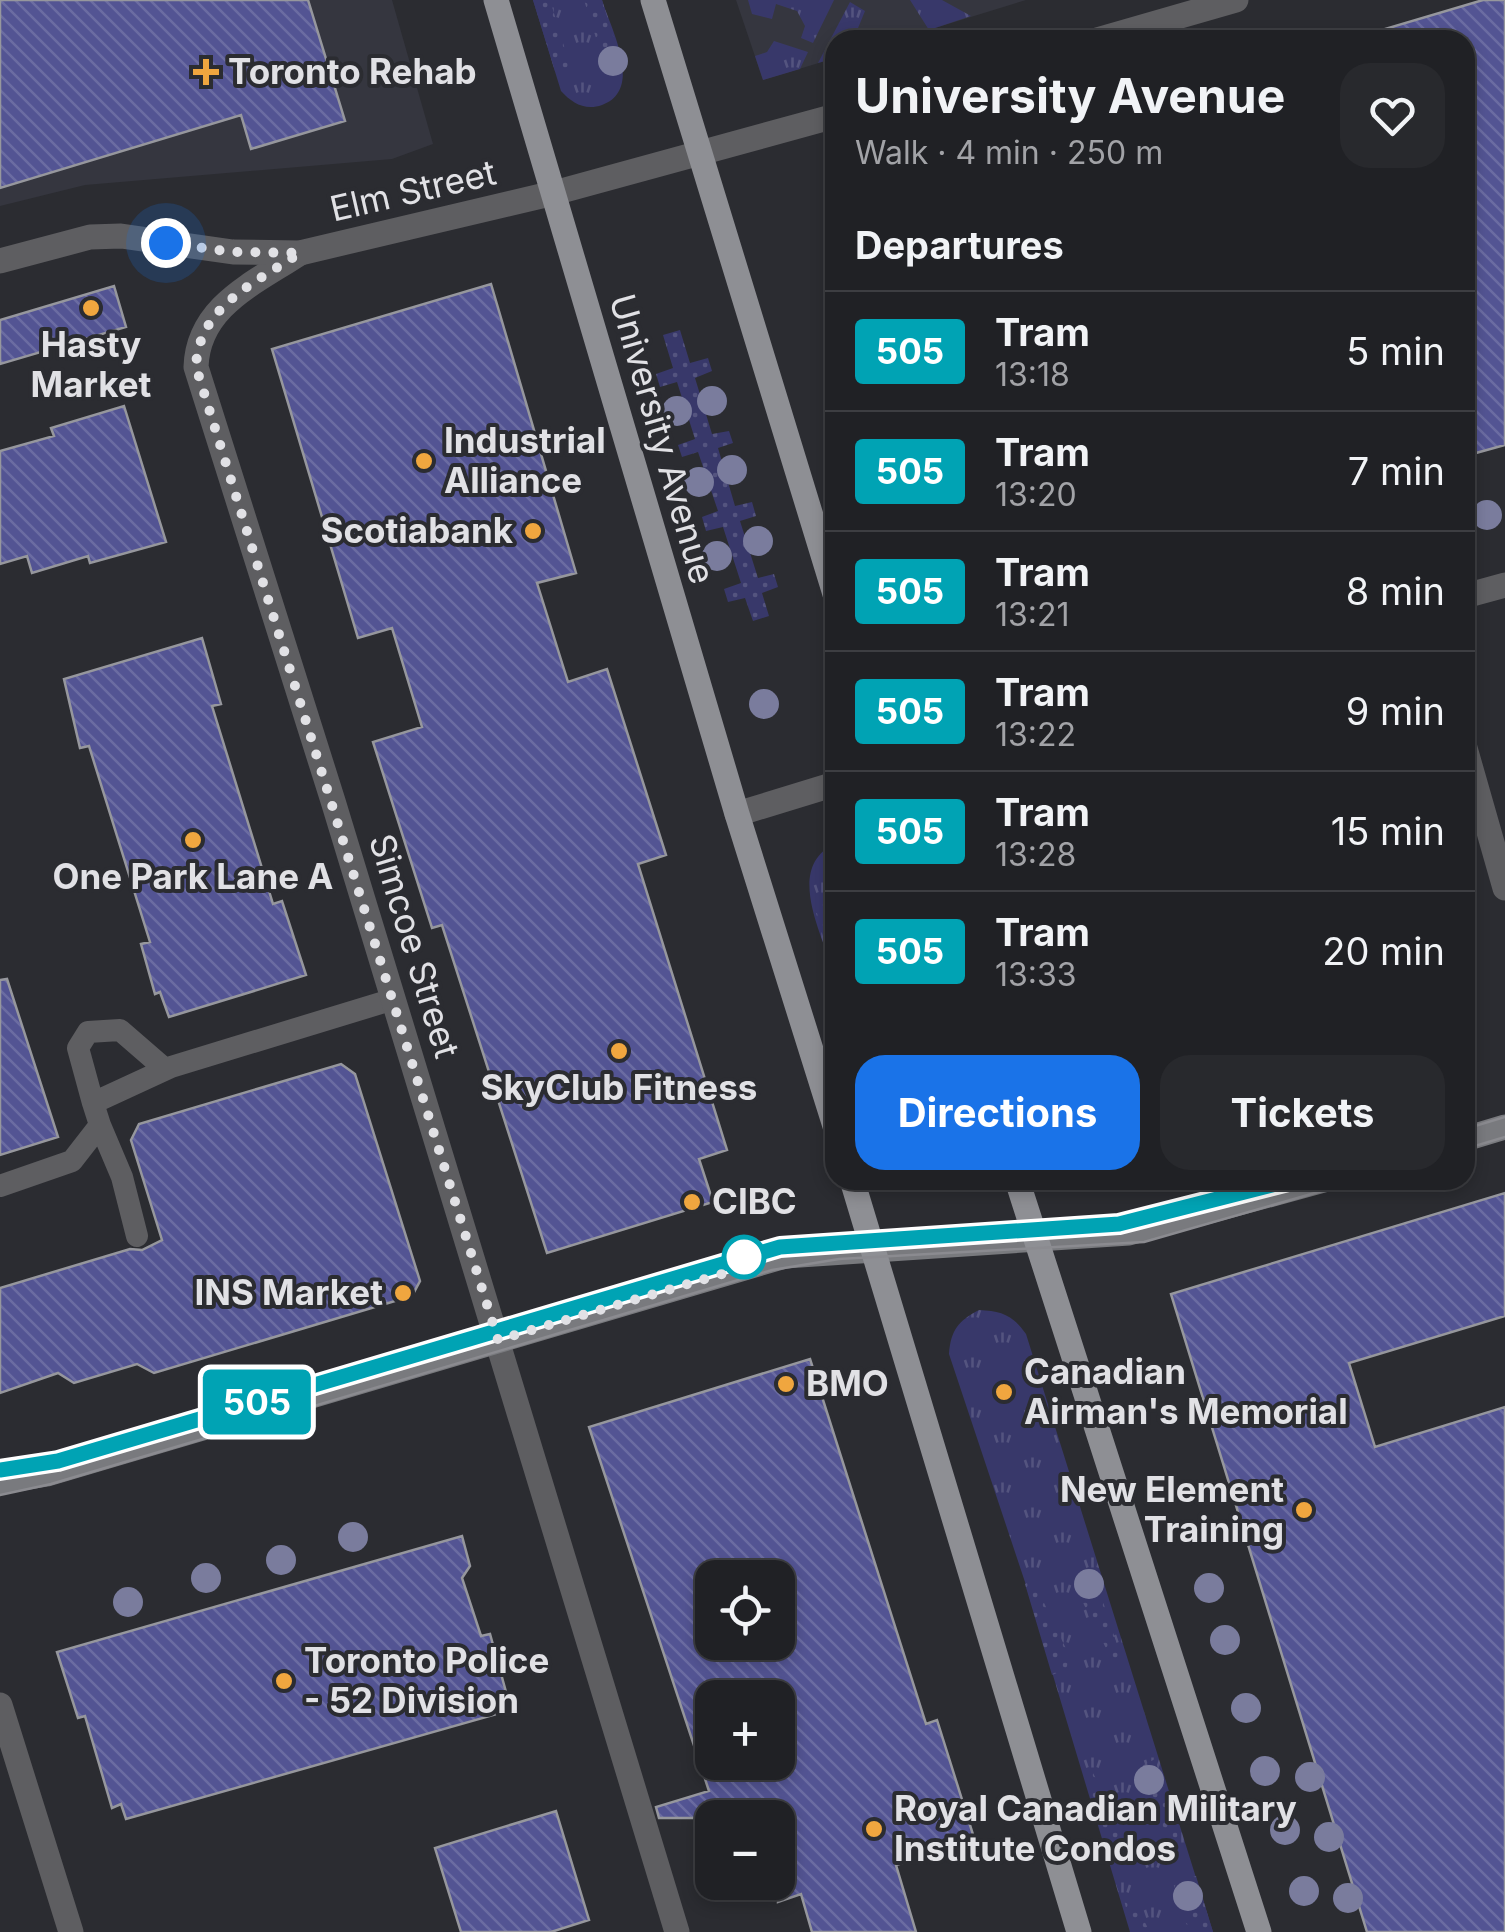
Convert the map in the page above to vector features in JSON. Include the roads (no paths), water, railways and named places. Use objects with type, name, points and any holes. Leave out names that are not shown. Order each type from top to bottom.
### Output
[{"type":"main road","name":"University Avenue","points":[[496,0],[737,814],[825,1094]]},
{"type":"main road","points":[[653,0],[825,561]]},
{"type":"main road","points":[[1475,1136],[1505,1127]]},
{"type":"main road","points":[[855,1190],[1079,1932]]},
{"type":"main road","points":[[1022,1190],[1260,1932]]},
{"type":"main road","points":[[0,1482],[46,1474],[786,1256],[1148,1229],[1288,1190]]},
{"type":"street","points":[[1132,30],[1236,0]]},
{"type":"street","name":"Elm Street","points":[[0,261],[90,237],[121,236],[233,252],[300,253],[554,193],[825,119]]},
{"type":"street","name":"Simcoe Street","points":[[300,253],[215,309],[196,350],[196,367],[394,1000],[677,1932]]},
{"type":"street","points":[[1475,593],[1505,585]]},
{"type":"street","points":[[1475,783],[1505,888]]},
{"type":"street","points":[[737,814],[825,787]]},
{"type":"street","points":[[0,1706],[71,1932]]},
{"type":"lane","points":[[0,1186],[72,1161],[96,1114],[164,1070],[394,1000]]},
{"type":"lane","points":[[137,1236],[122,1177],[96,1114],[78,1048],[88,1032],[120,1030],[164,1070]]},
{"type":"tram line","points":[[1475,1126],[1505,1117]]},
{"type":"tram line","points":[[1475,1146],[1505,1137]]},
{"type":"tram line","points":[[0,1470],[58,1461],[780,1247],[1104,1226],[1173,1214],[1257,1190]]},
{"type":"tram line","name":"505","points":[[0,1470],[58,1461],[780,1247],[855,1239],[1104,1226],[1145,1220],[1258,1190]]},
{"type":"tram line","points":[[0,1495],[51,1484],[772,1270],[839,1259],[1144,1242],[1325,1190]]},
{"type":"place","name":"Toronto Rehab","points":[[206,72]]},
{"type":"place","name":"Hasty Market","points":[[91,308]]},
{"type":"place","name":"Industrial Alliance","points":[[424,461]]},
{"type":"place","name":"Scotiabank","points":[[533,531]]},
{"type":"place","name":"One Park Lane A","points":[[193,840]]},
{"type":"place","name":"SkyClub Fitness","points":[[619,1051]]},
{"type":"place","name":"CIBC","points":[[692,1202]]},
{"type":"place","name":"INS Market","points":[[403,1293]]},
{"type":"place","name":"BMO","points":[[786,1384]]},
{"type":"place","name":"Canadian Airman's Memorial","points":[[1004,1392]]},
{"type":"place","name":"New Element Training","points":[[1304,1510]]},
{"type":"place","name":"Toronto Police - 52 Division","points":[[284,1681]]},
{"type":"place","name":"Royal Canadian Military Institute Condos","points":[[874,1829]]}]
